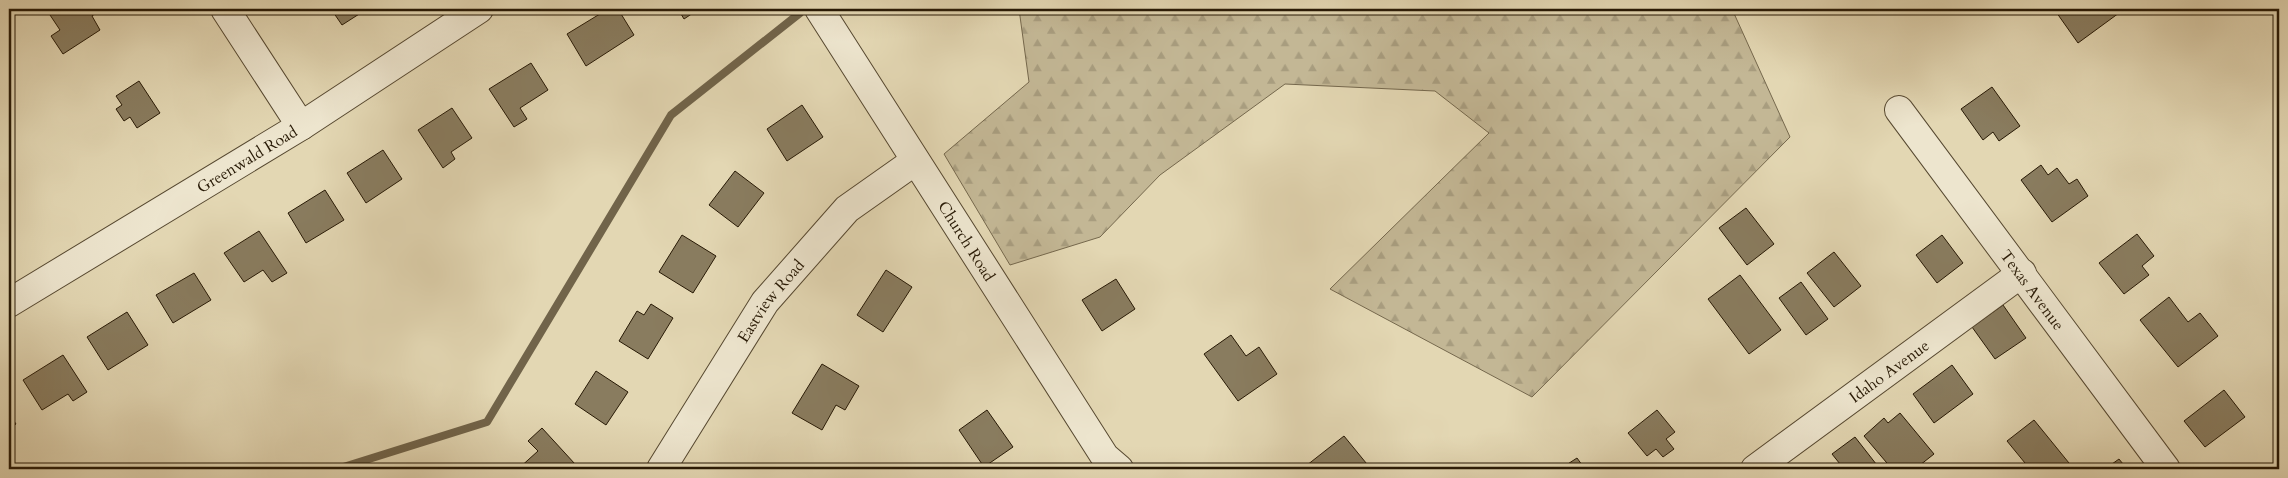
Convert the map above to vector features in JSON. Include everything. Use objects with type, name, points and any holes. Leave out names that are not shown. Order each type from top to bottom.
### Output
[{"type":"street","points":[[226,9],[301,126]]},
{"type":"street","name":"Greenwald Road","points":[[9,303],[301,126],[479,9]]},
{"type":"street","name":"Church Road","points":[[819,9],[1106,458],[1119,469]]},
{"type":"street","name":"Texas Avenue","points":[[1899,110],[2166,469]]},
{"type":"street","name":"Eastview Road","points":[[661,469],[765,302],[846,209],[915,161]]},
{"type":"street","name":"Idaho Avenue","points":[[1755,469],[2022,273]]},
{"type":"green space","points":[[1019,9],[1732,9],[1790,137],[1532,397],[1330,289],[1489,133],[1435,91],[1285,84],[1160,175],[1100,237],[1010,265],[944,154],[1029,82]]},
{"type":"building","points":[[46,9],[93,9],[96,13],[92,16],[100,30],[63,54],[51,36],[60,30]]},
{"type":"building","points":[[331,9],[367,9],[342,25]]},
{"type":"building","points":[[608,9],[618,9],[634,35],[586,66],[567,34]]},
{"type":"building","points":[[678,9],[699,9],[684,19]]},
{"type":"building","points":[[2054,9],[2116,9],[2119,13],[2078,43]]},
{"type":"building","points":[[531,63],[548,90],[520,108],[527,119],[514,127],[489,89]]},
{"type":"building","points":[[139,81],[160,113],[137,128],[130,117],[124,121],[116,109],[122,105],[116,96]]},
{"type":"building","points":[[1992,87],[2020,126],[1999,141],[1993,132],[1983,140],[1961,109]]},
{"type":"building","points":[[802,105],[823,137],[787,161],[767,129]]},
{"type":"building","points":[[452,108],[472,138],[451,152],[455,159],[443,168],[418,130]]},
{"type":"building","points":[[383,150],[402,179],[366,203],[347,173]]},
{"type":"building","points":[[2041,165],[2048,175],[2057,168],[2069,184],[2077,179],[2088,196],[2052,222],[2021,180]]},
{"type":"building","points":[[735,171],[764,193],[738,227],[709,205]]},
{"type":"building","points":[[325,190],[344,220],[306,243],[288,213]]},
{"type":"building","points":[[1746,208],[1774,244],[1747,265],[1719,228]]},
{"type":"building","points":[[259,231],[287,273],[272,282],[263,270],[244,282],[224,253]]},
{"type":"building","points":[[2137,234],[2154,256],[2142,266],[2149,275],[2124,294],[2099,263]]},
{"type":"building","points":[[682,235],[716,256],[693,293],[659,272]]},
{"type":"building","points":[[1942,235],[1963,263],[1937,283],[1916,255]]},
{"type":"building","points":[[1834,252],[1861,286],[1834,307],[1807,273]]},
{"type":"building","points":[[886,270],[912,287],[883,332],[857,315]]},
{"type":"building","points":[[194,273],[211,300],[173,323],[156,295]]},
{"type":"building","points":[[1740,275],[1781,330],[1749,354],[1708,299]]},
{"type":"building","points":[[1116,279],[1135,309],[1102,331],[1082,300]]},
{"type":"building","points":[[1801,282],[1828,319],[1806,335],[1779,298]]},
{"type":"building","points":[[2169,297],[2188,322],[2200,313],[2218,336],[2178,367],[2140,320]]},
{"type":"building","points":[[651,304],[673,318],[648,359],[619,341],[637,311],[644,315]]},
{"type":"building","points":[[2003,305],[2026,338],[1995,359],[1972,327]]},
{"type":"building","points":[[127,312],[148,345],[108,370],[87,337]]},
{"type":"building","points":[[1231,335],[1246,356],[1259,347],[1277,374],[1238,401],[1204,354]]},
{"type":"building","points":[[63,355],[87,392],[73,401],[68,394],[42,410],[23,380]]},
{"type":"building","points":[[822,364],[859,386],[845,410],[836,405],[822,430],[792,413]]},
{"type":"building","points":[[1952,365],[1973,394],[1934,423],[1913,394]]},
{"type":"building","points":[[596,371],[628,392],[606,425],[575,404]]},
{"type":"building","points":[[2224,390],[2245,417],[2205,447],[2184,421]]},
{"type":"building","points":[[987,410],[1013,447],[984,467],[959,430]]},
{"type":"building","points":[[1657,410],[1675,432],[1666,439],[1674,449],[1663,457],[1656,449],[1647,456],[1628,433]]},
{"type":"building","points":[[1900,413],[1934,454],[1915,469],[1892,469],[1864,436],[1884,418],[1888,423]]},
{"type":"building","points":[[9,414],[16,424],[9,429]]},
{"type":"building","points":[[2034,420],[2069,463],[2061,469],[2017,469],[2025,463],[2007,441]]},
{"type":"building","points":[[542,428],[575,464],[569,469],[518,469],[538,451],[528,441]]},
{"type":"building","points":[[1344,436],[1371,469],[1302,469]]},
{"type":"building","points":[[1855,437],[1880,469],[1844,469],[1832,454]]},
{"type":"building","points":[[1577,458],[1585,469],[1560,469]]},
{"type":"building","points":[[2119,459],[2127,469],[2105,469]]},
{"type":"waterway","points":[[337,469],[487,422],[671,115],[800,13]]}]
